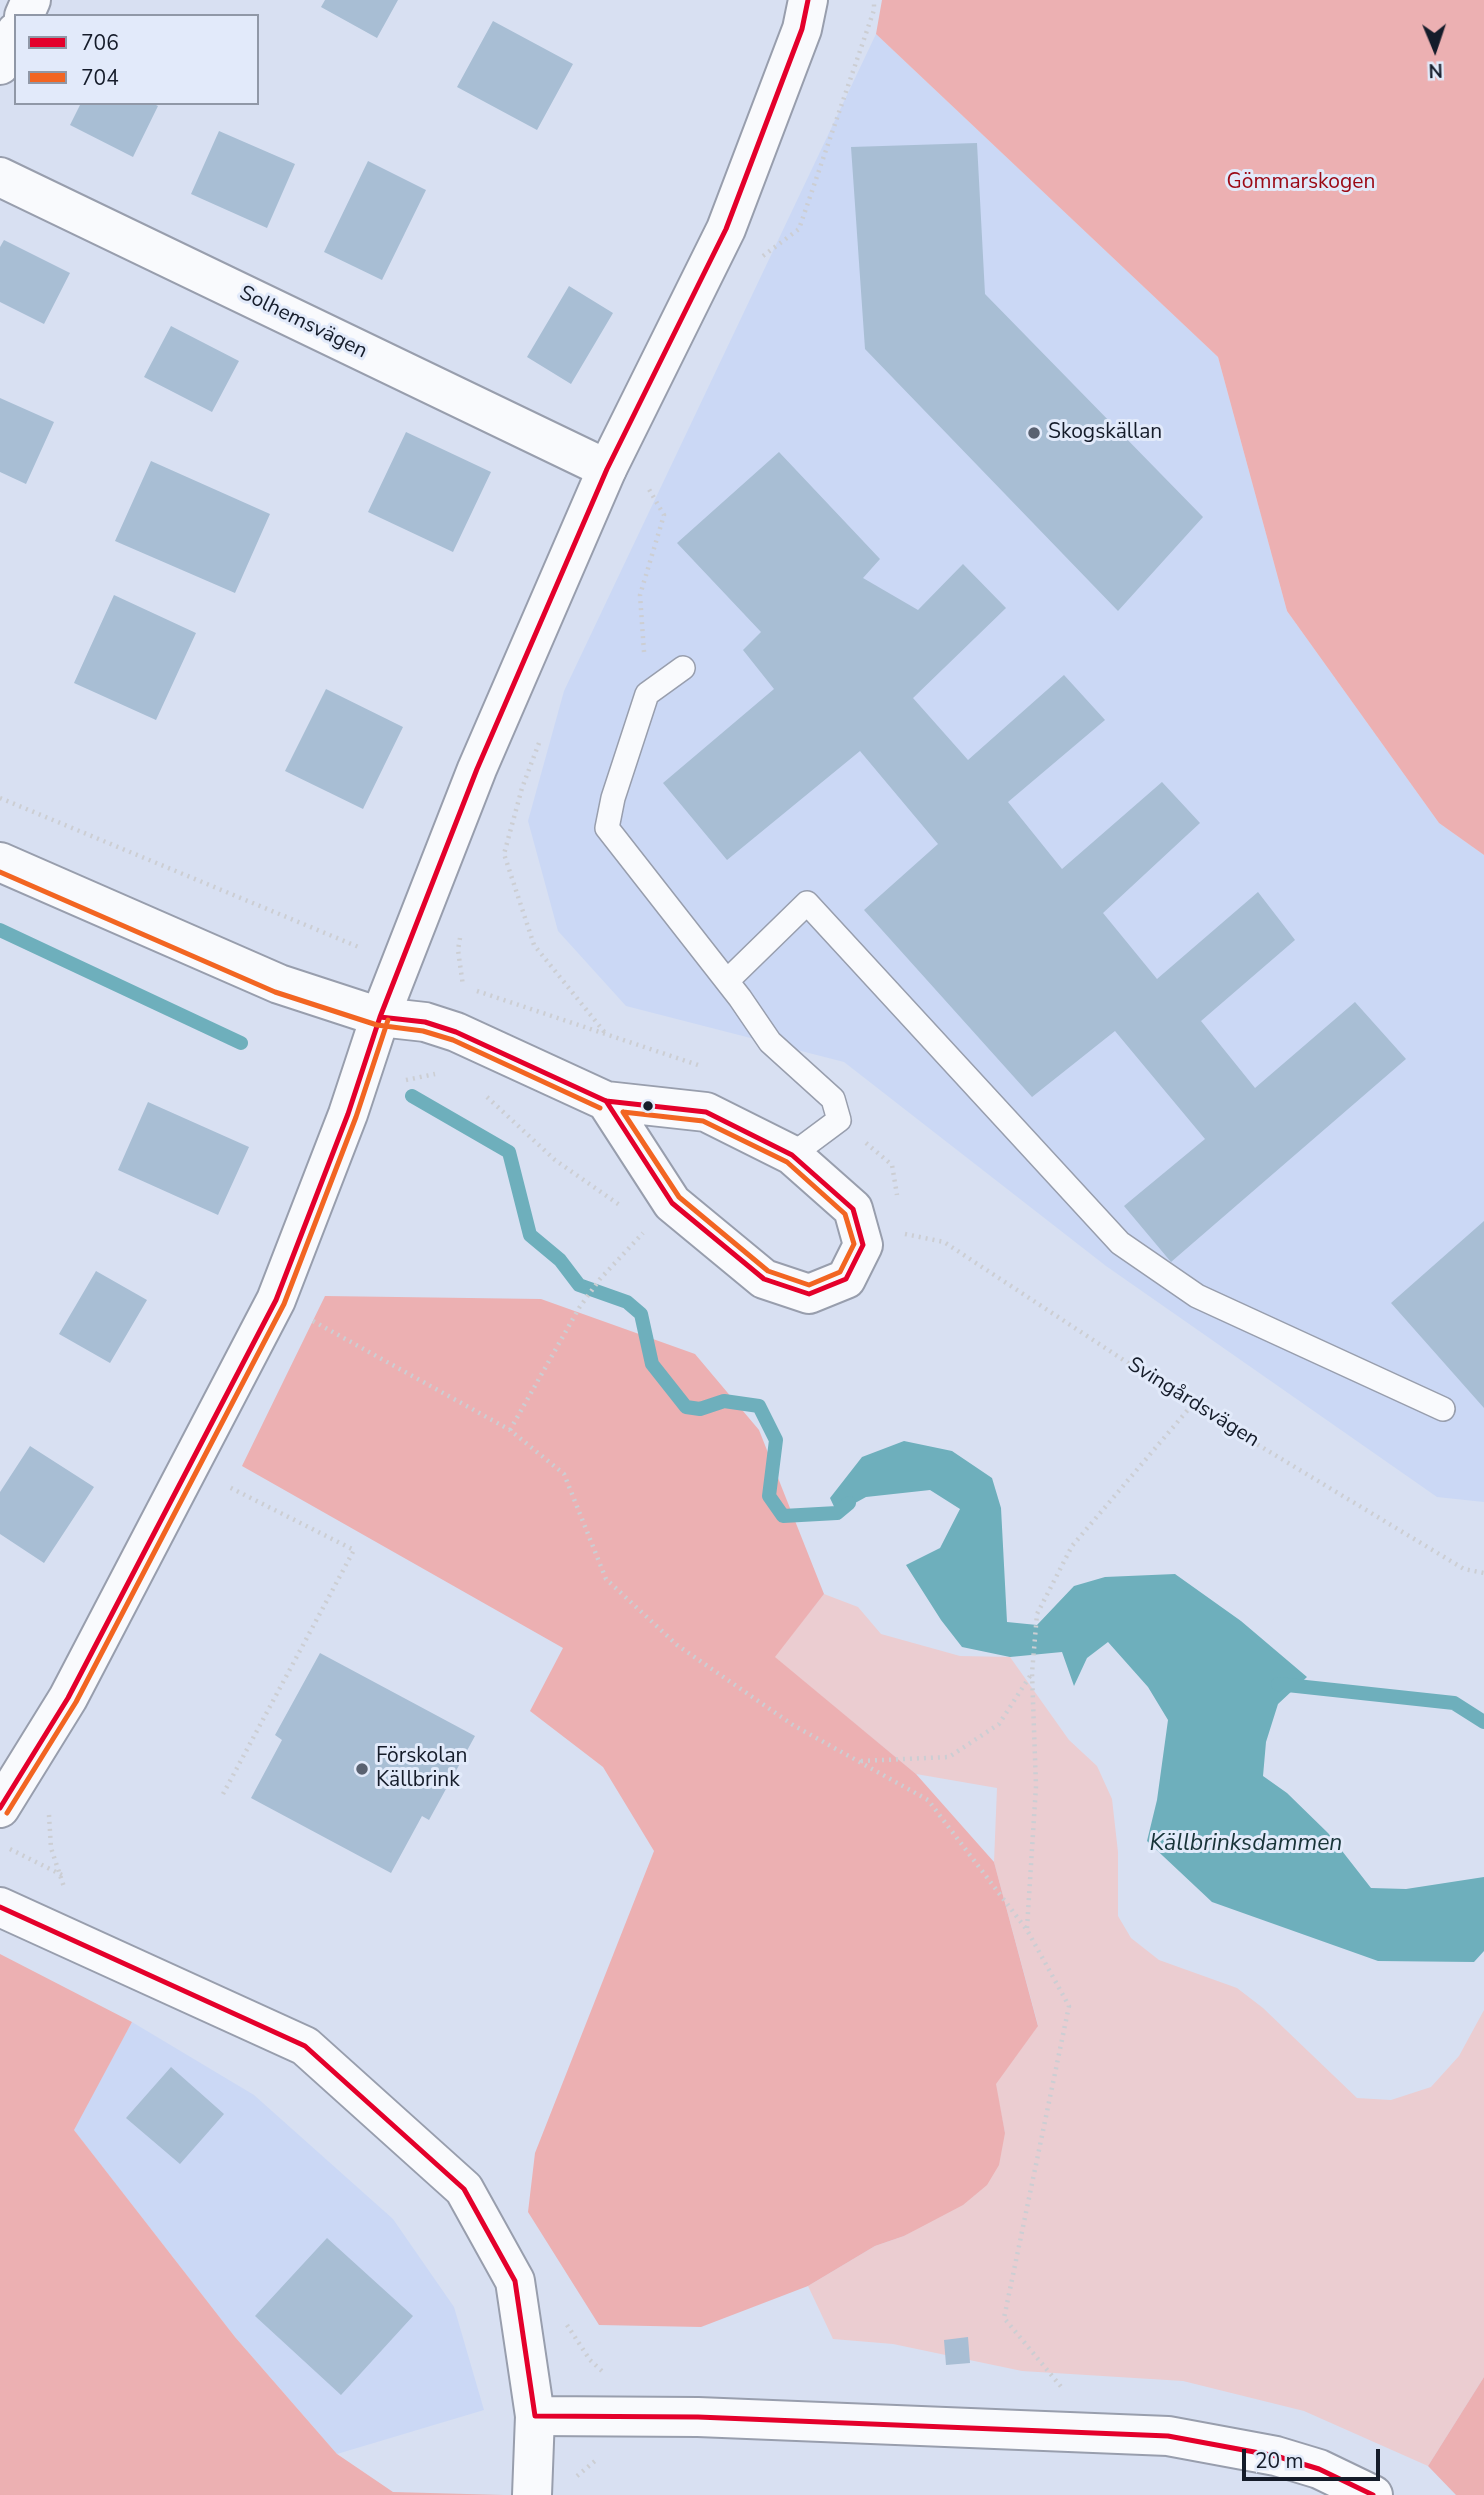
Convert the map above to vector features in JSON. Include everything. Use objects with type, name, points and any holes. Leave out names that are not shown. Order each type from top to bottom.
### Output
[{"type":"street","points":[[0,1808],[68,1698],[276,1300],[348,1114],[380,1017],[477,769],[607,469],[726,229],[802,29],[808,0]]},
{"type":"street","points":[[0,65],[14,36]]},
{"type":"street","name":"Solhemsvägen","points":[[0,177],[607,469]]},
{"type":"street","points":[[0,862],[279,984],[380,1017],[425,1022],[456,1032],[606,1101],[706,1112],[792,1155],[853,1209],[863,1245],[846,1279],[809,1294],[764,1279],[661,1215],[606,1101]]},
{"type":"street","points":[[0,1907],[305,2046],[464,2189],[515,2281],[535,2416],[531,2495]]},
{"type":"street","points":[[535,2416],[698,2417],[1168,2436],[1276,2456],[1319,2469],[1373,2495]]},
{"type":"lane","points":[[683,668],[647,694],[612,798],[607,828],[727,981],[770,1042],[833,1099],[839,1120],[792,1155]]},
{"type":"lane","points":[[727,981],[807,903],[1120,1242],[1197,1296],[1443,1409]]},
{"type":"path","points":[[757,261],[799,229],[874,10],[874,0]]},
{"type":"path","points":[[642,497],[653,474]]},
{"type":"path","points":[[647,486],[664,515],[640,596],[647,694]]},
{"type":"path","points":[[541,738],[522,788],[504,854],[534,945],[607,1035]]},
{"type":"path","points":[[0,797],[401,965]]},
{"type":"path","points":[[398,1088],[405,1080],[431,1072],[444,1077]]},
{"type":"path","points":[[481,1091],[555,1160],[661,1215],[600,1279],[579,1308],[510,1430]]},
{"type":"path","name":"Svingårdsvägen","points":[[903,1233],[944,1242],[1192,1405],[1464,1569],[1484,1573]]},
{"type":"path","points":[[276,1300],[510,1430],[564,1474],[606,1579],[677,1645],[793,1725],[928,1800],[1027,1930],[1069,2006],[1004,2318],[1101,2435]]},
{"type":"path","points":[[1027,1930],[1036,1786],[1032,1673],[1037,1614],[1072,1546],[1192,1405]]},
{"type":"path","points":[[188,1466],[354,1550],[223,1794]]},
{"type":"path","points":[[861,1761],[949,1757],[999,1724],[1032,1673]]},
{"type":"path","points":[[52,1806],[48,1819],[51,1848],[62,1875],[65,1898]]},
{"type":"path","points":[[0,1844],[62,1875]]},
{"type":"path","points":[[562,2318],[590,2360],[610,2378]]},
{"type":"shaded area","points":[[876,34],[1218,357],[1287,611],[1439,823],[1484,855],[1484,1502],[1437,1497],[1106,1266],[844,1062],[626,1006],[558,931],[528,821],[564,691]]},
{"type":"shaded area","points":[[824,1594],[858,1607],[881,1634],[960,1656],[1010,1657],[1069,1740],[1097,1766],[1112,1799],[1118,1852],[1118,1916],[1131,1938],[1159,1960],[1237,1988],[1263,2008],[1357,2098],[1391,2100],[1431,2087],[1459,2056],[1484,2010],[1484,2377],[1428,2466],[1304,2411],[1183,2381],[1022,2371],[893,2344],[833,2339],[808,2286],[875,2246],[904,2236],[931,2220],[1005,2133],[995,2084],[1038,2025],[994,1862],[997,1788],[916,1774],[774,1657]]},
{"type":"shaded area","points":[[132,2022],[254,2095],[393,2219],[454,2307],[484,2410],[337,2454],[235,2337],[73,2129]]},
{"type":"green space","name":"Gömmarskogen","points":[[882,0],[1484,0],[1484,855],[1439,823],[1287,611],[1218,357],[876,34]]},
{"type":"green space","points":[[325,1296],[541,1299],[695,1354],[759,1430],[824,1594],[775,1657],[916,1774],[994,1862],[1038,2026],[996,2084],[1005,2133],[999,2165],[987,2185],[963,2205],[904,2236],[875,2246],[808,2286],[701,2327],[599,2325],[528,2212],[535,2153],[654,1851],[603,1767],[530,1711],[563,1648],[242,1466]]},
{"type":"green space","points":[[0,1954],[132,2022],[74,2130],[235,2337],[337,2454],[393,2492],[504,2495],[0,2495]]},
{"type":"green space","points":[[1484,2377],[1484,2495],[1456,2495],[1428,2466]]},
{"type":"water","name":"Källbrinksdammen","points":[[904,1441],[952,1451],[992,1478],[1001,1508],[1007,1622],[1037,1625],[1074,1586],[1105,1577],[1175,1574],[1241,1621],[1307,1677],[1278,1704],[1266,1742],[1263,1776],[1287,1793],[1328,1833],[1371,1888],[1406,1889],[1484,1877],[1484,1951],[1474,1962],[1378,1961],[1212,1902],[1147,1841],[1157,1800],[1168,1720],[1148,1687],[1108,1642],[1087,1658],[1074,1686],[1062,1652],[1010,1657],[962,1647],[941,1620],[906,1565],[940,1548],[960,1509],[930,1490],[866,1497],[837,1513],[830,1498],[862,1457]]},
{"type":"building","points":[[325,0],[398,0],[377,38],[321,7]]},
{"type":"building","points":[[493,21],[573,64],[537,130],[457,87]]},
{"type":"building","points":[[80,105],[158,106],[133,157],[70,125]]},
{"type":"building","points":[[219,131],[295,164],[267,228],[191,194]]},
{"type":"building","name":"Skogskällan","points":[[977,143],[985,294],[1203,517],[1118,611],[865,349],[851,147]]},
{"type":"building","points":[[368,161],[426,190],[382,280],[324,252]]},
{"type":"building","points":[[4,240],[70,273],[44,324],[0,302],[0,247]]},
{"type":"building","points":[[569,286],[613,313],[571,384],[527,357]]},
{"type":"building","points":[[171,326],[239,361],[212,412],[144,377]]},
{"type":"building","points":[[0,398],[54,422],[26,484],[0,472]]},
{"type":"building","points":[[406,432],[491,472],[453,552],[368,512]]},
{"type":"building","points":[[779,452],[880,559],[863,578],[918,610],[963,564],[1006,608],[913,698],[968,760],[1064,675],[1105,720],[1008,802],[1062,869],[1162,782],[1200,823],[1103,913],[1157,979],[1258,892],[1295,940],[1201,1021],[1255,1088],[1355,1002],[1406,1059],[1171,1262],[1124,1206],[1205,1139],[1115,1031],[1032,1097],[864,910],[938,844],[860,751],[727,860],[663,783],[774,689],[743,650],[761,632],[677,543]]},
{"type":"building","points":[[151,461],[270,514],[235,593],[115,541]]},
{"type":"building","points":[[114,595],[196,633],[156,720],[74,683]]},
{"type":"building","points":[[326,689],[403,727],[363,809],[285,771]]},
{"type":"building","points":[[148,1102],[249,1147],[218,1215],[118,1170]]},
{"type":"building","points":[[1484,1221],[1484,1408],[1391,1303]]},
{"type":"building","points":[[96,1271],[147,1300],[110,1363],[59,1334]]},
{"type":"building","points":[[30,1446],[94,1487],[44,1563],[0,1534],[0,1492]]},
{"type":"building","name":"Förskolan Källbrink","points":[[320,1653],[475,1736],[429,1820],[422,1816],[391,1873],[251,1798],[282,1740],[275,1735]]},
{"type":"building","points":[[171,2067],[224,2114],[180,2164],[126,2118]]},
{"type":"building","points":[[327,2238],[413,2316],[341,2395],[255,2316]]},
{"type":"building","points":[[968,2337],[970,2363],[946,2365],[944,2340]]},
{"type":"waterway","points":[[0,930],[241,1043]]},
{"type":"waterway","points":[[412,1096],[509,1152],[530,1235],[560,1260],[579,1285],[627,1302],[641,1314],[652,1364],[686,1407],[700,1409],[724,1401],[759,1406],[776,1440],[769,1496],[783,1516],[837,1513],[849,1503]]},
{"type":"waterway","points":[[1278,1684],[1454,1703],[1484,1722]]},
{"type":"transit line","name":"706","points":[[0,1808],[68,1698],[276,1300],[348,1114],[380,1017],[477,769],[607,469],[726,229],[802,29],[808,0]]},
{"type":"transit line","name":"704","points":[[0,872],[275,992],[377,1025],[423,1031],[453,1040],[600,1108]]},
{"type":"transit line","name":"706","points":[[380,1017],[425,1022],[456,1032],[606,1101]]},
{"type":"transit line","name":"704","points":[[7,1813],[76,1702],[284,1304],[356,1117],[388,1020]]},
{"type":"transit line","name":"706","points":[[606,1101],[706,1112],[792,1155],[853,1209],[863,1245],[846,1279],[809,1294],[764,1279],[672,1203],[606,1101]]},
{"type":"transit line","name":"704","points":[[623,1112],[703,1121],[787,1162],[845,1214],[854,1244],[840,1272],[809,1285],[768,1271],[679,1197],[623,1112]]},
{"type":"transit line","name":"706","points":[[0,1907],[305,2046],[464,2189],[515,2281],[535,2416]]},
{"type":"transit line","name":"706","points":[[535,2416],[698,2417],[1168,2436],[1276,2456],[1319,2469],[1373,2495]]},
{"type":"place","name":"Skogskällan","points":[[1034,433]]},
{"type":"place","name":"Förskolan Källbrink","points":[[362,1769]]}]
